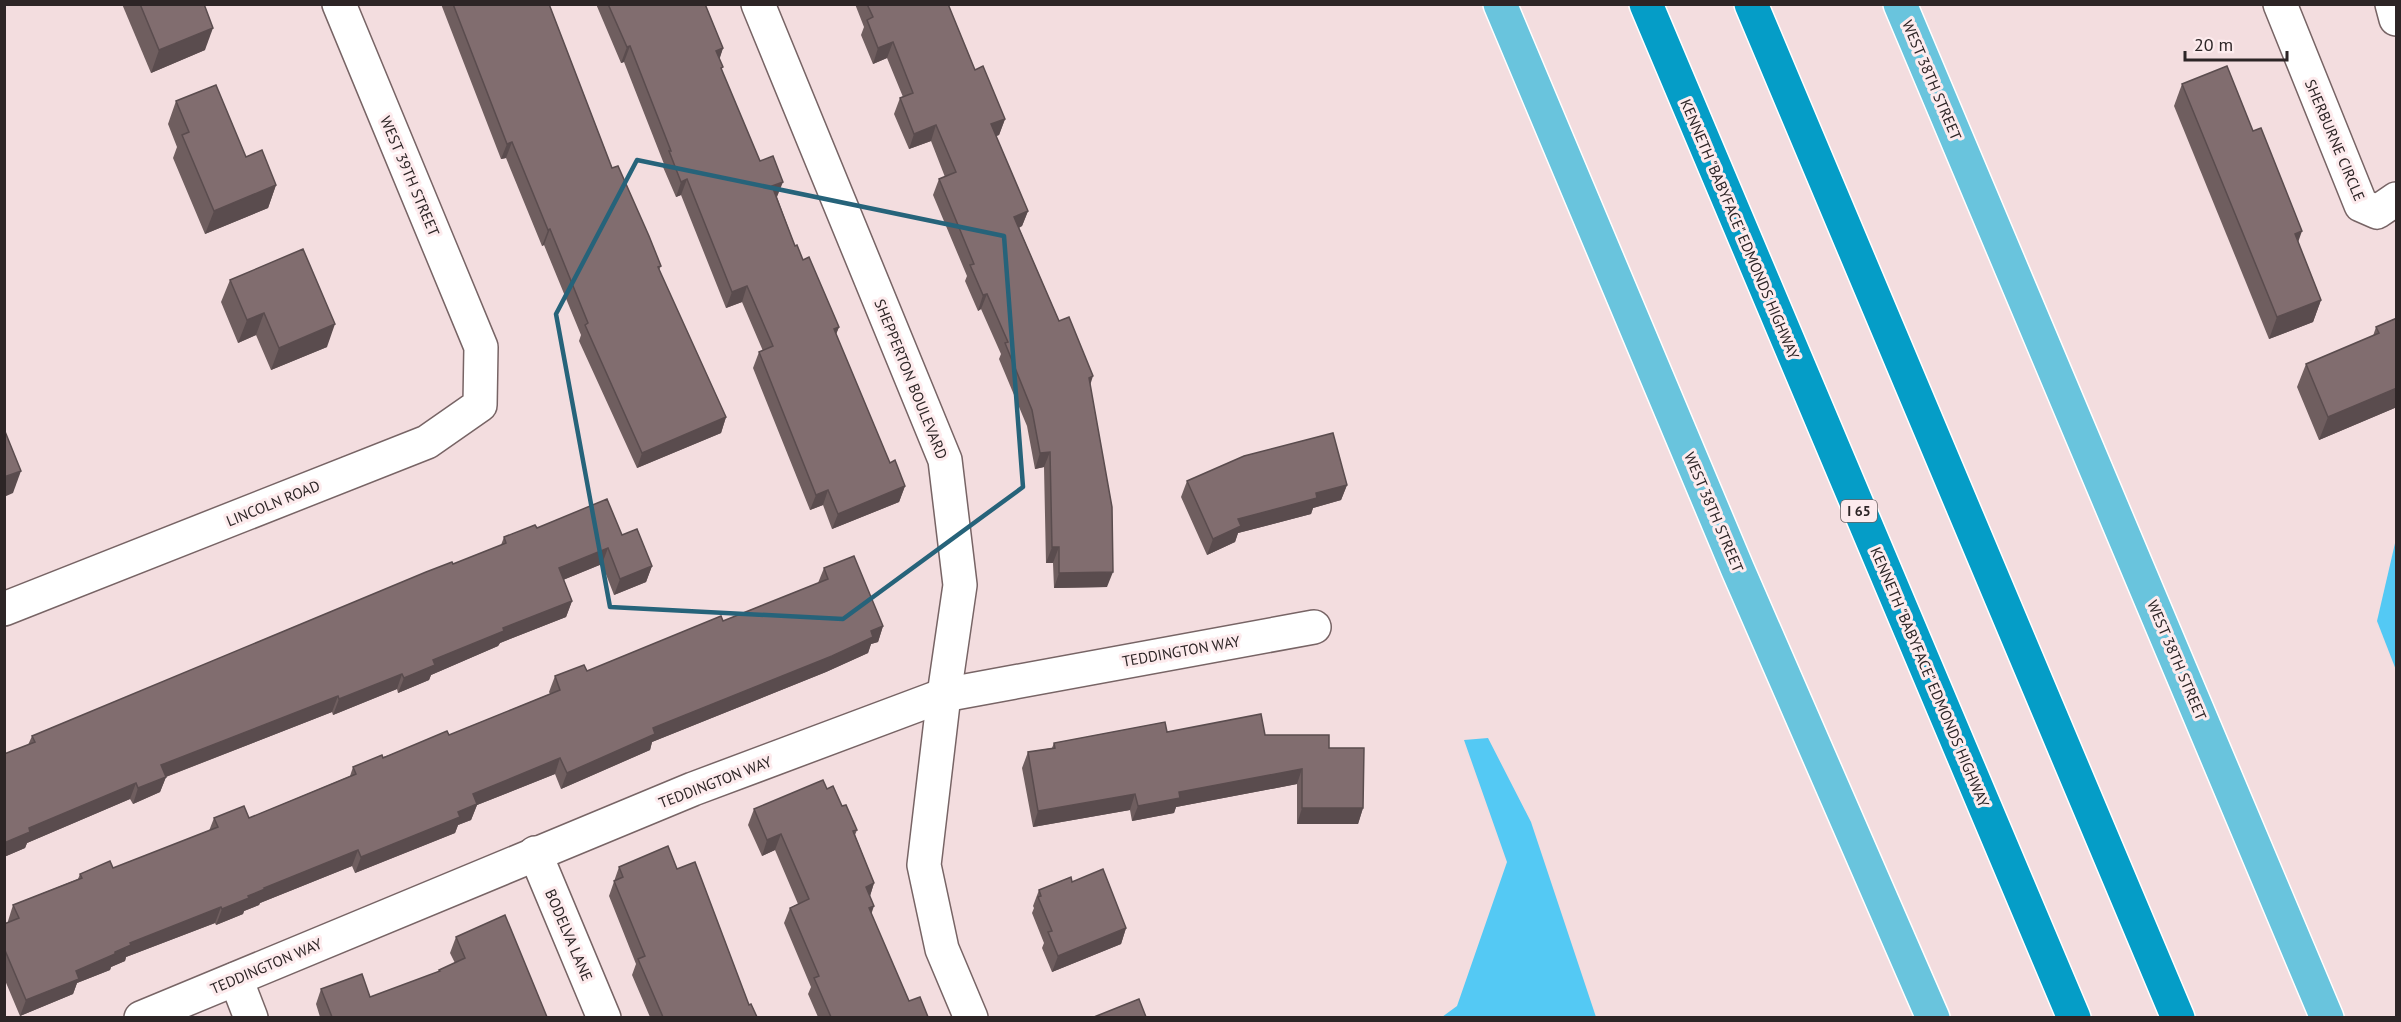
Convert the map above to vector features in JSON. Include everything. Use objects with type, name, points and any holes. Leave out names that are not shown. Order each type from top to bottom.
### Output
[{"type":"highway","name":"KENNETH \"BABYFACE\" EDMONDS HIGHWAY","points":[[1646,4],[2074,1017]]},
{"type":"highway","points":[[1751,4],[2178,1017]]},
{"type":"main road","name":"WEST 38TH STREET","points":[[1500,4],[1734,559],[1933,1017]]},
{"type":"main road","name":"WEST 38TH STREET","points":[[1900,4],[2327,1017]]},
{"type":"street","name":"WEST 39TH STREET","points":[[339,4],[481,347]]},
{"type":"street","name":"SHEPPERTON BOULEVARD","points":[[758,4],[945,460],[960,585],[944,695],[924,865],[942,949],[971,1017]]},
{"type":"street","name":"SHERBURNE CIRCLE","points":[[2280,4],[2361,205],[2377,212],[2397,200]]},
{"type":"street","points":[[2392,4],[2397,19]]},
{"type":"street","name":"LINCOLN ROAD","points":[[4,609],[427,442],[480,405],[481,347]]},
{"type":"street","name":"TEDDINGTON WAY","points":[[141,1017],[693,789],[944,695],[1314,627]]},
{"type":"street","name":"BODELVA LANE","points":[[535,853],[604,1017]]},
{"type":"street","points":[[236,979],[251,1017]]},
{"type":"highlighted area","points":[[637,160],[1004,236],[1023,487],[843,619],[610,607],[556,314]]},
{"type":"water","points":[[2396,539],[2396,670],[2377,621]]},
{"type":"water","points":[[1488,738],[1531,822],[1596,1017],[1442,1017],[1457,1006],[1507,862],[1464,740]]},
{"type":"building","points":[[140,4],[204,4],[213,28],[159,50]]},
{"type":"building","points":[[453,4],[549,4],[612,168],[618,166],[661,266],[658,267],[726,417],[642,453],[585,325],[588,323],[512,142],[507,144]]},
{"type":"building","points":[[608,4],[705,4],[723,48],[716,51],[723,67],[721,68],[760,161],[773,156],[783,182],[772,186],[795,246],[797,245],[803,260],[809,257],[839,327],[834,329],[890,463],[895,460],[905,486],[838,514],[828,490],[816,495],[759,352],[773,346],[747,286],[732,292],[687,179],[681,182],[630,46],[627,47]]},
{"type":"building","points":[[867,4],[948,4],[975,70],[983,66],[1005,119],[991,124],[1028,211],[1014,217],[1059,321],[1069,317],[1093,376],[1089,378],[1112,507],[1113,572],[1059,573],[1059,547],[1052,547],[1050,452],[1040,453],[1032,410],[1005,343],[1008,342],[987,294],[983,295],[970,265],[974,264],[939,179],[956,172],[936,125],[914,134],[900,98],[913,93],[893,42],[878,48],[867,20],[873,17]]},
{"type":"building","points":[[2227,66],[2253,131],[2261,128],[2302,231],[2295,234],[2321,300],[2277,317],[2182,84]]},
{"type":"building","points":[[216,85],[246,157],[262,150],[276,185],[214,211],[182,135],[189,132],[176,101]]},
{"type":"building","points":[[303,249],[335,324],[279,348],[264,313],[247,320],[230,280]]},
{"type":"building","points":[[2397,318],[2397,388],[2328,417],[2306,364],[2379,333],[2376,327]]},
{"type":"building","points":[[4,429],[21,471],[4,477]]},
{"type":"building","points":[[1333,433],[1347,485],[1316,493],[1317,498],[1238,519],[1241,526],[1213,539],[1187,481],[1244,456]]},
{"type":"building","points":[[607,499],[622,535],[637,529],[652,566],[620,579],[608,548],[559,568],[572,601],[503,628],[504,631],[433,660],[435,665],[404,678],[402,674],[339,699],[338,696],[161,765],[166,777],[138,788],[136,783],[29,828],[30,832],[4,843],[4,754],[35,742],[32,736],[426,572],[506,543],[504,537],[535,525],[537,528]]},
{"type":"building","points":[[854,556],[883,626],[871,631],[873,637],[832,656],[653,728],[655,734],[567,773],[560,758],[473,794],[477,804],[458,812],[460,817],[361,857],[358,850],[264,888],[248,896],[249,898],[130,943],[131,945],[115,954],[76,971],[79,979],[26,1000],[4,948],[4,924],[19,918],[13,905],[82,878],[80,874],[110,861],[113,868],[218,827],[214,818],[244,806],[249,818],[356,774],[353,767],[382,755],[383,758],[447,731],[449,735],[560,690],[555,676],[584,665],[587,671],[721,616],[723,621],[828,579],[824,568]]},
{"type":"building","points":[[1261,714],[1265,735],[1329,735],[1329,748],[1364,748],[1363,808],[1302,808],[1302,769],[1179,792],[1180,798],[1138,806],[1135,794],[1038,811],[1028,752],[1055,748],[1054,743],[1165,722],[1167,732]]},
{"type":"building","points":[[823,780],[827,789],[833,786],[842,806],[846,805],[857,830],[853,831],[874,883],[866,887],[874,906],[869,908],[909,1001],[920,997],[928,1017],[831,1017],[814,978],[819,976],[790,908],[809,899],[781,834],[767,840],[754,809]]},
{"type":"building","points":[[668,846],[677,869],[695,862],[749,1005],[751,1004],[757,1017],[663,1017],[638,959],[645,956],[614,881],[623,877],[619,867]]},
{"type":"building","points":[[1103,869],[1126,928],[1058,956],[1048,932],[1052,931],[1038,897],[1041,896],[1039,890],[1071,877],[1072,882]]},
{"type":"building","points":[[505,915],[547,1017],[332,1017],[321,989],[362,974],[370,997],[440,971],[465,958],[456,937]]},
{"type":"building","points":[[1139,999],[1146,1017],[1094,1017]]}]
